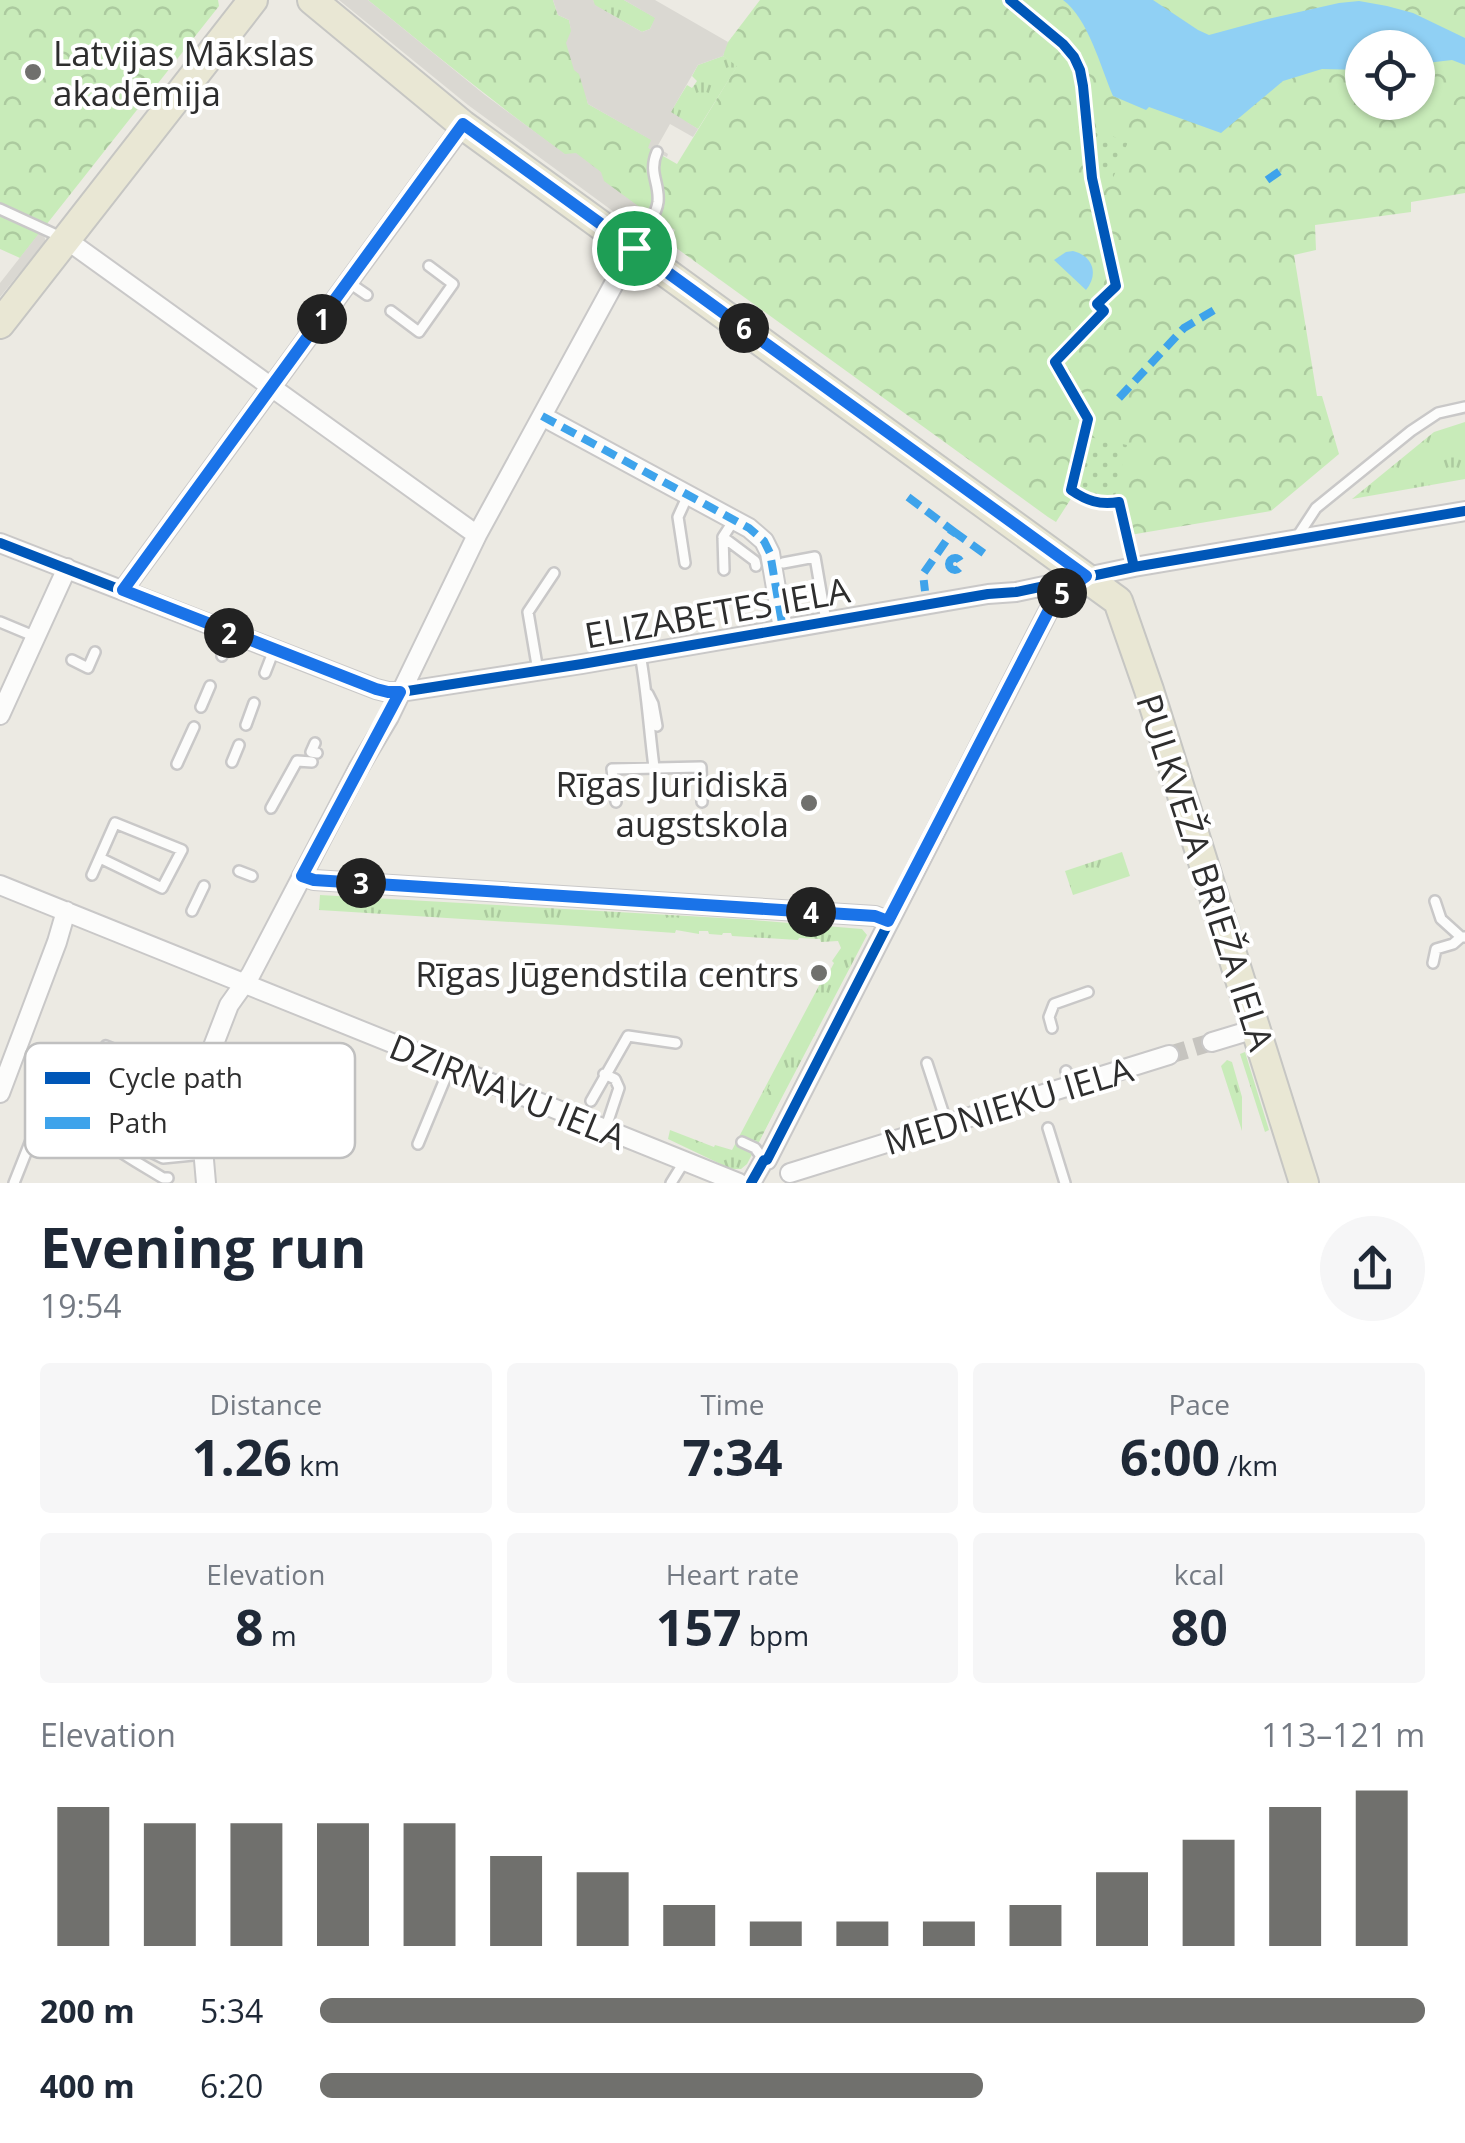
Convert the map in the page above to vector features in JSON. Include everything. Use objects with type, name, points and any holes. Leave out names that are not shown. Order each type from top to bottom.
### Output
[{"type":"main road","points":[[0,324],[254,0]]},
{"type":"main road","name":"PULKVEŽA BRIEŽA IELA","points":[[312,0],[463,124],[1118,601],[1304,1183]]},
{"type":"street","points":[[123,590],[463,124]]},
{"type":"street","points":[[67,240],[477,535]]},
{"type":"street","points":[[214,1043],[229,1005],[245,984],[284,892],[302,876],[348,772],[389,717],[477,535],[634,248]]},
{"type":"street","points":[[542,416],[749,528],[764,541],[770,553],[782,630]]},
{"type":"street","name":"ELIZABETES IELA","points":[[0,543],[376,689],[400,692],[1016,592],[1086,576],[1465,511]]},
{"type":"street","points":[[0,716],[38,642],[68,568]]},
{"type":"street","points":[[752,1183],[1052,604],[1086,576]]},
{"type":"street","points":[[302,876],[330,881],[875,916],[888,921]]},
{"type":"street","name":"DZIRNAVU IELA","points":[[0,885],[176,948],[245,984],[739,1183]]},
{"type":"street","points":[[0,1093],[73,909]]},
{"type":"street","points":[[1212,1042],[1255,1029]]},
{"type":"street","name":"MEDNIEKU IELA","points":[[789,1178],[1069,1078],[1169,1055]]},
{"type":"street","points":[[765,1160],[789,1170],[789,1178]]},
{"type":"lane","points":[[634,248],[658,202],[652,168],[657,152]]},
{"type":"lane","points":[[0,210],[67,240]]},
{"type":"lane","points":[[391,312],[419,332],[452,284],[429,266]]},
{"type":"lane","points":[[348,282],[367,295]]},
{"type":"lane","points":[[1295,539],[1316,508],[1411,431],[1438,413],[1465,406]]},
{"type":"lane","points":[[686,563],[678,517],[688,496]]},
{"type":"lane","points":[[724,570],[723,537],[734,520]]},
{"type":"lane","points":[[723,537],[755,561],[756,566]]},
{"type":"lane","points":[[783,563],[815,557],[826,622]]},
{"type":"lane","points":[[538,671],[528,612],[554,573]]},
{"type":"lane","points":[[0,622],[38,642]]},
{"type":"lane","points":[[222,656],[231,633]]},
{"type":"lane","points":[[266,674],[274,650]]},
{"type":"lane","points":[[72,660],[88,668],[95,652]]},
{"type":"lane","points":[[640,654],[657,726]]},
{"type":"lane","points":[[201,708],[210,686]]},
{"type":"lane","points":[[647,691],[654,767]]},
{"type":"lane","points":[[246,726],[254,703]]},
{"type":"lane","points":[[177,764],[194,726]]},
{"type":"lane","points":[[232,762],[240,745]]},
{"type":"lane","points":[[271,808],[297,761],[315,753]]},
{"type":"lane","points":[[616,802],[612,769],[654,767],[702,767],[702,802]]},
{"type":"lane","points":[[92,874],[115,823],[182,850],[162,888],[100,858]]},
{"type":"lane","points":[[239,871],[252,876]]},
{"type":"lane","points":[[192,912],[204,886]]},
{"type":"lane","points":[[1433,963],[1436,949],[1463,937],[1442,919],[1435,901]]},
{"type":"lane","points":[[1052,1028],[1049,1017],[1054,1004],[1088,992]]},
{"type":"lane","points":[[591,1101],[628,1036],[676,1043]]},
{"type":"lane","points":[[928,1063],[947,1124]]},
{"type":"lane","points":[[418,1144],[450,1067]]},
{"type":"lane","points":[[604,1074],[615,1079],[619,1088],[604,1130]]},
{"type":"lane","points":[[1048,1128],[1065,1183]]},
{"type":"lane","points":[[742,1142],[755,1148],[765,1160]]},
{"type":"lane","points":[[14,1183],[25,1155]]},
{"type":"lane","points":[[128,1158],[168,1178]]},
{"type":"lane","points":[[671,1183],[684,1162]]},
{"type":"green space","points":[[0,0],[218,0],[219,6],[20,258],[0,249]]},
{"type":"green space","points":[[368,0],[553,0],[558,15],[569,20],[588,104],[652,140],[649,148],[677,164],[737,66],[723,56],[725,46],[760,0],[1465,0],[1465,193],[1411,202],[1411,212],[1315,225],[1316,250],[1294,255],[1317,396],[1322,396],[1339,454],[1271,511],[1130,535],[1123,506],[1096,505],[1074,494],[1056,522],[1048,517],[668,242],[675,230],[480,90]]},
{"type":"green space","points":[[593,0],[624,0],[656,18],[650,29],[642,32],[594,5]]},
{"type":"green space","points":[[723,56],[738,65],[698,129],[670,113],[687,85],[692,88],[697,81],[692,76],[698,65]]},
{"type":"green space","points":[[1093,129],[1128,142],[1113,178],[1097,172]]},
{"type":"green space","points":[[1465,422],[1465,479],[1352,499],[1434,432]]},
{"type":"green space","points":[[1089,437],[1127,445],[1113,498],[1094,499],[1078,490]]},
{"type":"green space","points":[[1122,852],[1130,876],[1073,895],[1065,871]]},
{"type":"green space","points":[[320,895],[740,919],[862,929],[867,935],[747,1164],[731,1169],[668,1139],[670,1130],[732,1150],[834,963],[841,948],[838,941],[319,910]]},
{"type":"green space","points":[[1245,1052],[1269,1130],[1265,1132],[1240,1054]]},
{"type":"green space","points":[[1227,1060],[1232,1062],[1242,1097],[1242,1131],[1221,1066]]},
{"type":"green space","points":[[773,1079],[787,1086],[758,1144],[743,1136]]},
{"type":"shaded area","points":[[339,0],[368,0],[485,95],[565,154],[576,153],[601,172],[604,181],[645,211],[636,219],[625,220],[468,105]]},
{"type":"shaded area","points":[[553,0],[593,0],[595,5],[642,32],[650,29],[655,18],[624,0],[655,0],[728,42],[723,56],[698,65],[671,112],[698,129],[693,137],[670,124],[657,147],[667,157],[648,148],[651,140],[588,104],[566,43],[571,31],[569,20],[558,15]]},
{"type":"shaded area","points":[[40,232],[45,242],[0,297],[0,283]]},
{"type":"water","points":[[1063,0],[1153,0],[1209,35],[1359,1],[1413,13],[1465,38],[1465,65],[1452,60],[1435,62],[1435,30],[1345,30],[1345,70],[1322,69],[1283,81],[1221,133],[1113,96],[1087,31]]},
{"type":"water","points":[[1073,251],[1092,266],[1086,290],[1054,260]]},
{"type":"tunnel","points":[[1169,1055],[1212,1042]]},
{"type":"marked path","points":[[1267,180],[1286,167]]},
{"type":"marked path","points":[[1119,398],[1184,328],[1216,309]]},
{"type":"marked path","points":[[542,416],[749,528],[764,541],[770,553],[783,629]]},
{"type":"marked path","points":[[908,497],[953,531],[923,574],[925,591]]},
{"type":"marked path","points":[[953,531],[989,557]]},
{"type":"marked path","points":[[955,558],[961,564],[955,570],[949,564],[955,558]]},
{"type":"cycle path","points":[[1010,0],[1063,44],[1080,70],[1092,178],[1116,286],[1097,304],[1104,311],[1055,362],[1088,419],[1071,490],[1094,501],[1119,502],[1134,567]]},
{"type":"cycle path","points":[[0,543],[376,689],[401,692],[1016,592],[1134,567],[1465,511]]},
{"type":"cycle path","points":[[751,1183],[767,1160],[1052,604],[1077,582]]},
{"type":"place","name":"Latvijas Mākslas akadēmija","points":[[33,72]]},
{"type":"place","name":"Rīgas Juridiskā augstskola","points":[[809,803]]},
{"type":"place","name":"Rīgas Jūgendstila centrs","points":[[819,973]]},
{"type":"route","points":[[463,124],[634,248],[1086,576],[1052,604],[888,921],[875,916],[314,880],[302,876],[400,692],[376,689],[123,590],[463,124]]}]
